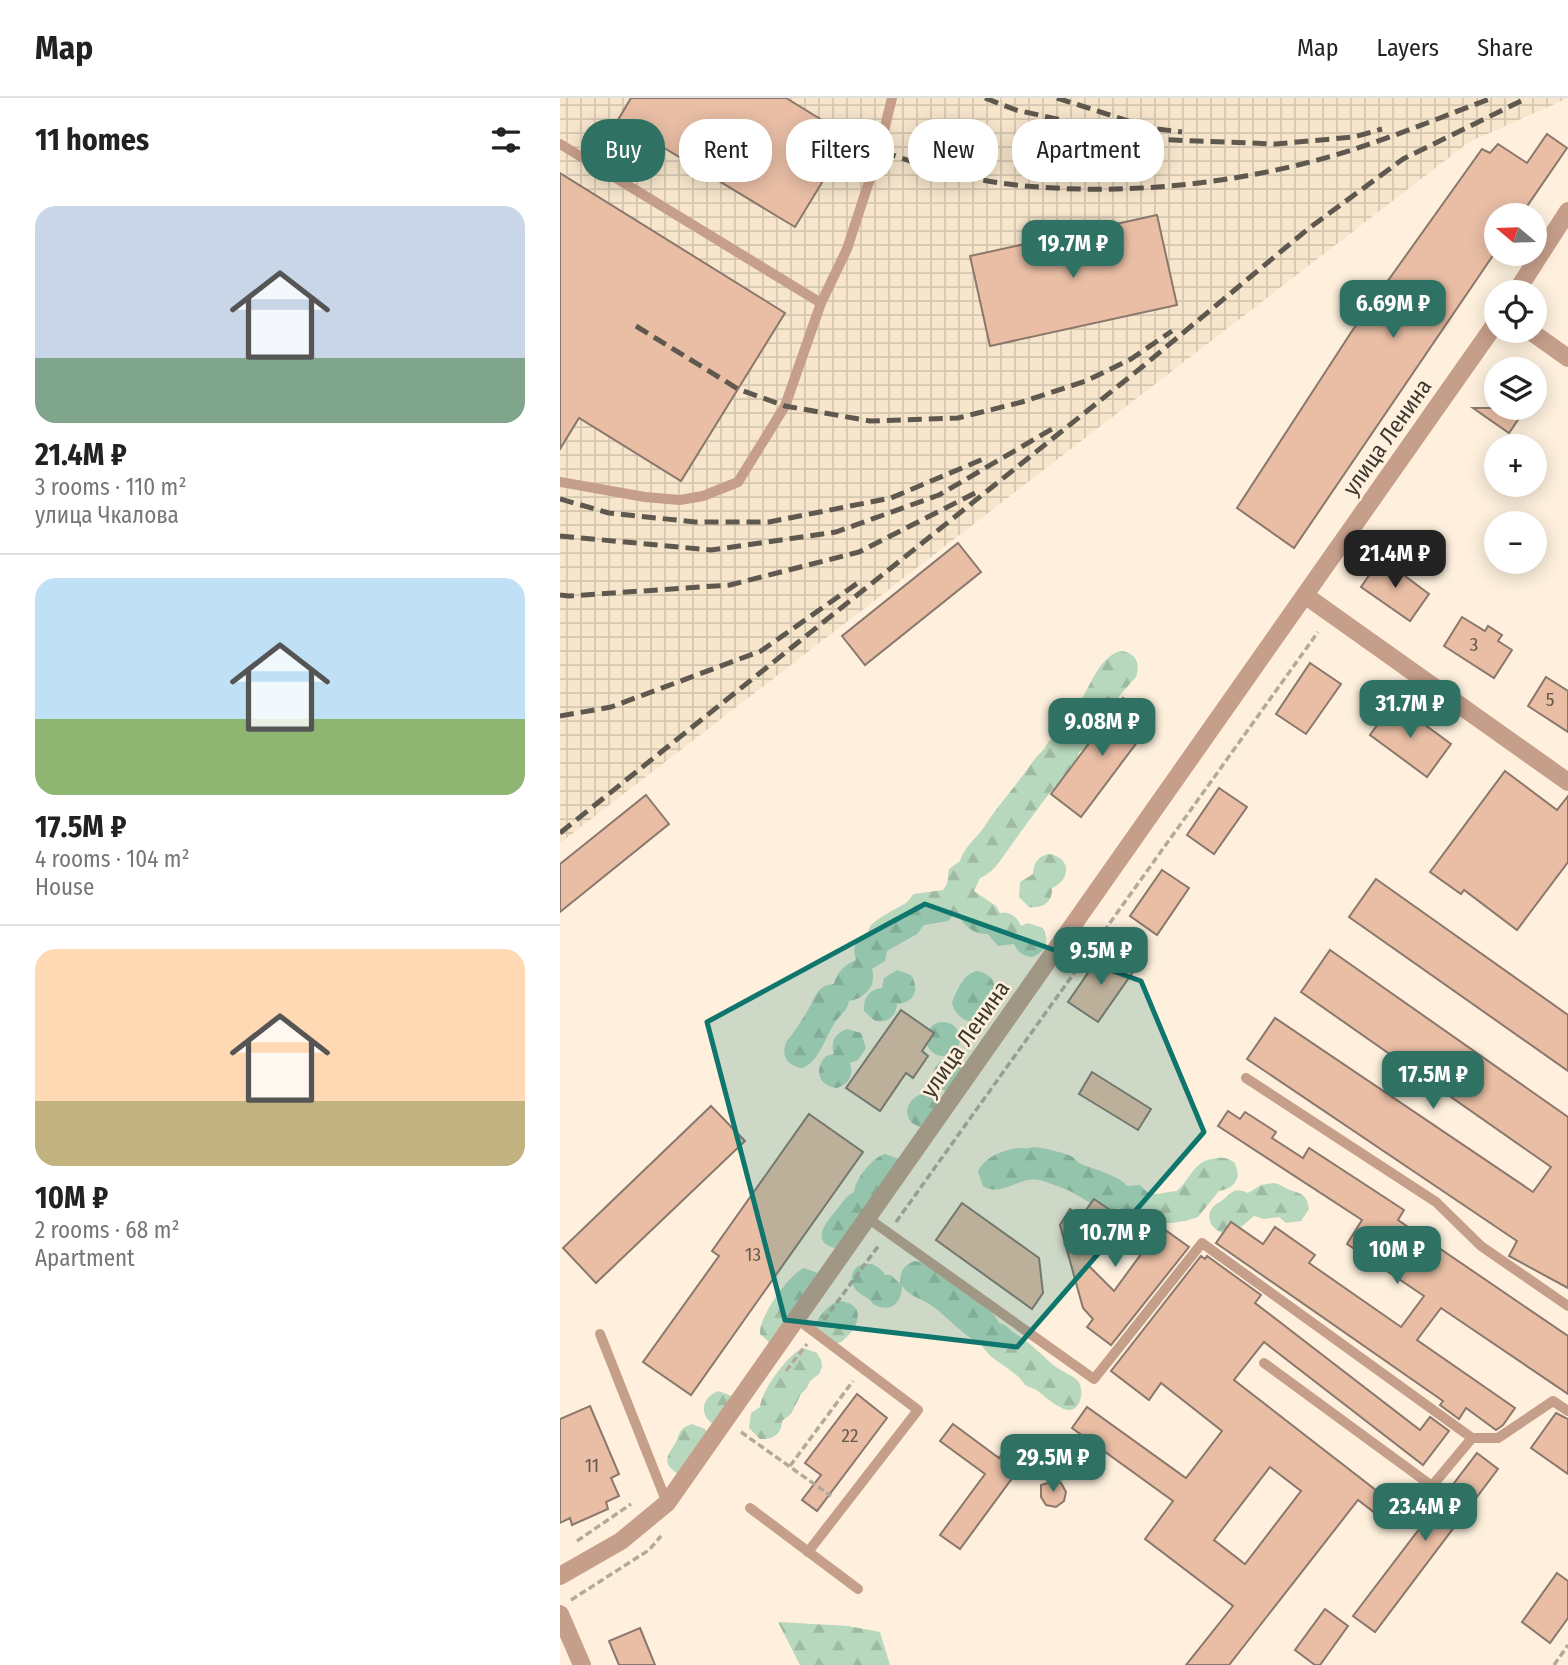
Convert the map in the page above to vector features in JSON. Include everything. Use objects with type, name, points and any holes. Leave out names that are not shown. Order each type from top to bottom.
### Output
[{"type":"street","points":[[1524,280],[1568,211]]},
{"type":"street","name":"улица Ленина","points":[[560,1576],[621,1541],[667,1503],[1484,340]]},
{"type":"street","points":[[1547,343],[1568,358]]},
{"type":"street","points":[[1306,596],[1568,782]]},
{"type":"street","points":[[560,1614],[582,1665]]},
{"type":"lane","points":[[560,482],[645,497],[680,500],[703,496],[738,482],[785,406],[821,303],[847,249],[879,151],[892,98]]},
{"type":"lane","points":[[560,144],[821,303]]},
{"type":"lane","points":[[1246,1078],[1436,1202],[1481,1246],[1568,1306]]},
{"type":"lane","points":[[869,1219],[1094,1380],[1202,1243],[1472,1438],[1498,1438],[1553,1401],[1568,1411]]},
{"type":"lane","points":[[797,1319],[919,1410],[808,1552]]},
{"type":"lane","points":[[600,1334],[667,1503]]},
{"type":"lane","points":[[1264,1363],[1432,1486],[1472,1438]]},
{"type":"lane","points":[[750,1508],[858,1590]]},
{"type":"path","points":[[782,1377],[983,1104],[1318,632]]},
{"type":"path","points":[[790,1466],[863,1368]]},
{"type":"path","points":[[734,1442],[741,1432],[837,1500]]},
{"type":"path","points":[[560,1607],[649,1550],[665,1530]]},
{"type":"path","points":[[1554,1665],[1568,1645]]},
{"type":"highlighted area","points":[[925,904],[1141,981],[1204,1132],[1017,1347],[785,1320],[707,1022]]},
{"type":"shaded area","points":[[560,98],[1568,98],[1469,142],[560,843]]},
{"type":"green space","points":[[1120,651],[1130,653],[1136,659],[1136,677],[1118,698],[1097,735],[1079,752],[1069,771],[996,866],[980,878],[974,891],[996,906],[1000,913],[1013,915],[1021,926],[1028,923],[1043,928],[1047,942],[1044,949],[1032,957],[1021,954],[1014,944],[998,946],[988,934],[970,929],[958,914],[954,914],[948,921],[924,925],[917,934],[887,951],[885,961],[872,969],[871,986],[865,994],[849,1001],[813,1061],[802,1068],[789,1063],[784,1052],[786,1042],[817,993],[834,984],[842,969],[856,960],[854,952],[857,942],[867,935],[874,922],[906,903],[914,894],[943,890],[947,884],[949,869],[960,861],[967,847],[1057,734],[1101,666]]},
{"type":"green space","points":[[1048,854],[1061,859],[1065,864],[1066,874],[1059,884],[1052,888],[1051,897],[1046,904],[1029,907],[1019,897],[1020,882],[1033,874],[1037,861]]},
{"type":"green space","points":[[897,970],[911,975],[915,986],[914,995],[908,1001],[897,1004],[890,1018],[875,1021],[864,1011],[866,998],[870,992],[882,988],[884,978]]},
{"type":"green space","points":[[976,971],[990,978],[994,988],[992,996],[985,1003],[983,1013],[974,1021],[969,1021],[960,1017],[952,1002],[964,979]]},
{"type":"green space","points":[[943,1022],[955,1027],[960,1039],[955,1051],[943,1056],[931,1051],[926,1039],[931,1027]]},
{"type":"green space","points":[[847,1029],[861,1033],[866,1048],[858,1060],[850,1063],[851,1075],[847,1081],[837,1088],[831,1087],[822,1081],[820,1067],[826,1056],[834,1054],[833,1042],[837,1036]]},
{"type":"green space","points":[[947,1058],[955,1059],[965,1070],[951,1092],[938,1087],[933,1077],[936,1066]]},
{"type":"green space","points":[[921,1094],[929,1095],[939,1106],[925,1128],[912,1123],[907,1113],[910,1102]]},
{"type":"green space","points":[[1034,1147],[1071,1156],[1079,1163],[1112,1175],[1127,1186],[1140,1185],[1152,1194],[1177,1191],[1200,1164],[1215,1158],[1226,1158],[1234,1162],[1237,1177],[1230,1188],[1219,1191],[1198,1217],[1152,1225],[1140,1218],[1129,1218],[1119,1208],[1105,1209],[1039,1180],[1024,1181],[997,1190],[983,1186],[978,1172],[989,1159],[1012,1149]]},
{"type":"green space","points":[[885,1154],[899,1159],[840,1249],[825,1244],[822,1234],[826,1223],[854,1192],[865,1169]]},
{"type":"green space","points":[[1274,1183],[1305,1197],[1309,1209],[1301,1221],[1286,1223],[1279,1217],[1264,1219],[1254,1216],[1238,1230],[1227,1234],[1218,1231],[1211,1224],[1209,1215],[1212,1208],[1232,1192],[1240,1190],[1248,1193],[1261,1185]]},
{"type":"green space","points":[[915,1261],[938,1271],[972,1294],[988,1308],[999,1323],[1078,1381],[1081,1397],[1077,1406],[1072,1410],[1066,1409],[1025,1385],[989,1355],[981,1343],[969,1337],[935,1308],[902,1286],[897,1302],[885,1308],[873,1304],[853,1285],[853,1272],[857,1267],[868,1264],[874,1265],[885,1275],[891,1275],[900,1284],[903,1270]]},
{"type":"green space","points":[[804,1268],[818,1273],[771,1344],[760,1334],[764,1318],[783,1287]]},
{"type":"green space","points":[[839,1301],[856,1308],[858,1315],[853,1329],[833,1346],[814,1327],[824,1311]]},
{"type":"green space","points":[[803,1348],[817,1353],[822,1367],[819,1374],[810,1381],[791,1414],[782,1421],[778,1433],[773,1437],[760,1439],[749,1428],[751,1413],[760,1407],[770,1383],[784,1365]]},
{"type":"green space","points":[[718,1391],[732,1396],[714,1425],[706,1416],[704,1407],[708,1398]]},
{"type":"green space","points":[[692,1424],[705,1429],[710,1436],[678,1474],[669,1465],[668,1457],[682,1430]]},
{"type":"green space","points":[[778,1622],[848,1626],[880,1632],[890,1665],[800,1665]]},
{"type":"building","points":[[631,98],[786,98],[820,119],[786,119],[786,182],[822,182],[795,227],[721,182],[772,182],[772,119],[679,119],[679,157],[665,148],[665,119],[619,119]]},
{"type":"building","points":[[1547,134],[1567,148],[1529,203],[1484,203],[1486,266],[1294,548],[1237,508],[1352,331],[1482,149],[1490,153],[1498,144],[1527,163]]},
{"type":"building","points":[[560,173],[785,313],[681,481],[579,418],[560,449]]},
{"type":"building","points":[[1157,215],[1177,305],[990,346],[970,256]]},
{"type":"building","points":[[1473,408],[1484,408],[1484,416]]},
{"type":"building","points":[[1490,420],[1518,420],[1509,433]]},
{"type":"building","points":[[958,543],[981,572],[865,665],[842,636]]},
{"type":"building","points":[[1381,558],[1429,594],[1410,621],[1361,587]]},
{"type":"building","points":[[1462,617],[1485,631],[1488,626],[1502,635],[1498,641],[1512,650],[1494,678],[1444,646]]},
{"type":"building","points":[[1310,663],[1341,684],[1306,734],[1276,714]]},
{"type":"building","points":[[1546,677],[1568,691],[1568,732],[1528,706]]},
{"type":"building","points":[[1123,698],[1153,721],[1081,817],[1051,794]]},
{"type":"building","points":[[1394,702],[1451,744],[1427,777],[1370,735]]},
{"type":"building","points":[[1505,771],[1557,810],[1568,796],[1568,862],[1517,930],[1464,890],[1461,894],[1430,872]]},
{"type":"building","points":[[1219,788],[1247,807],[1214,854],[1187,835]]},
{"type":"building","points":[[646,795],[669,824],[560,912],[560,864]]},
{"type":"building","points":[[1162,870],[1189,888],[1157,935],[1130,916]]},
{"type":"building","points":[[1376,879],[1568,1015],[1568,1071],[1349,917]]},
{"type":"building","points":[[1330,950],[1568,1117],[1568,1288],[1509,1256],[1517,1241],[1247,1059],[1275,1018],[1533,1192],[1551,1167],[1301,992]]},
{"type":"building","points":[[1103,951],[1133,972],[1098,1022],[1068,1002]]},
{"type":"building","points":[[901,1010],[934,1033],[922,1051],[928,1056],[913,1078],[906,1073],[880,1111],[846,1088]]},
{"type":"building","points":[[1092,1072],[1151,1109],[1138,1130],[1079,1094]]},
{"type":"building","points":[[711,1106],[745,1141],[596,1283],[563,1248]]},
{"type":"building","points":[[1228,1111],[1240,1119],[1245,1112],[1276,1132],[1272,1138],[1303,1158],[1309,1148],[1404,1210],[1398,1220],[1568,1336],[1568,1394],[1441,1308],[1417,1340],[1515,1408],[1496,1430],[1466,1408],[1459,1419],[1440,1405],[1443,1401],[1216,1243],[1231,1222],[1263,1244],[1275,1227],[1315,1255],[1309,1263],[1401,1327],[1424,1296],[1347,1244],[1362,1220],[1218,1126]]},
{"type":"building","points":[[809,1114],[863,1152],[691,1395],[643,1362],[719,1256],[712,1251]]},
{"type":"building","points":[[1094,1199],[1123,1219],[1089,1266],[1114,1291],[1161,1227],[1189,1247],[1111,1345],[1087,1327],[1093,1319],[1083,1308],[1060,1225],[1070,1209],[1081,1217]]},
{"type":"building","points":[[962,1203],[1039,1258],[1043,1293],[1032,1309],[936,1240]]},
{"type":"building","points":[[1201,1256],[1205,1259],[1207,1256],[1261,1295],[1255,1303],[1420,1430],[1430,1417],[1449,1431],[1423,1465],[1264,1342],[1234,1380],[1386,1498],[1375,1513],[1358,1500],[1229,1665],[1186,1665],[1233,1606],[1145,1539],[1173,1501],[1072,1428],[1087,1407],[1186,1478],[1222,1431],[1161,1383],[1149,1400],[1111,1371]],"holes":[[[1270,1467],[1301,1491],[1245,1564],[1214,1540]]]},
{"type":"building","points":[[857,1394],[887,1418],[817,1511],[802,1500],[821,1475],[805,1463]]},
{"type":"building","points":[[590,1406],[619,1474],[611,1478],[619,1496],[606,1502],[608,1509],[572,1525],[570,1518],[560,1523],[560,1419]]},
{"type":"building","points":[[1556,1413],[1568,1419],[1568,1474],[1531,1448]]},
{"type":"building","points":[[953,1424],[999,1458],[1011,1441],[1030,1454],[960,1549],[940,1535],[985,1474],[940,1441]]},
{"type":"building","points":[[1477,1453],[1498,1469],[1375,1632],[1353,1616]]},
{"type":"building","points":[[1061,1483],[1066,1492],[1064,1501],[1056,1507],[1046,1505],[1041,1497],[1041,1485]]},
{"type":"building","points":[[1557,1573],[1568,1581],[1568,1618],[1550,1643],[1522,1622]]},
{"type":"building","points":[[1325,1609],[1348,1626],[1320,1665],[1315,1665],[1295,1650]]},
{"type":"building","points":[[640,1628],[655,1665],[619,1665],[609,1641]]},
{"type":"railway","points":[[985,98],[1016,110],[1147,139],[1276,144],[1354,137],[1382,129]]},
{"type":"railway","points":[[1057,98],[1150,128],[1182,132]]},
{"type":"railway","points":[[894,156],[972,178],[1016,185],[1102,189],[1189,184],[1317,160],[1375,142],[1492,98]]},
{"type":"railway","points":[[560,833],[1142,367],[1308,229],[1403,159],[1527,98]]},
{"type":"railway","points":[[636,326],[738,389],[785,406],[870,421],[958,418],[1022,402],[1086,381],[1131,359],[1172,331]]},
{"type":"railway","points":[[560,536],[711,550],[836,532],[939,495],[1052,429]]},
{"type":"railway","points":[[560,499],[609,513],[695,522],[769,522],[891,498],[988,457]]},
{"type":"railway","points":[[560,595],[730,585],[859,552],[975,493]]},
{"type":"railway","points":[[560,716],[611,707],[761,651],[862,580]]}]
